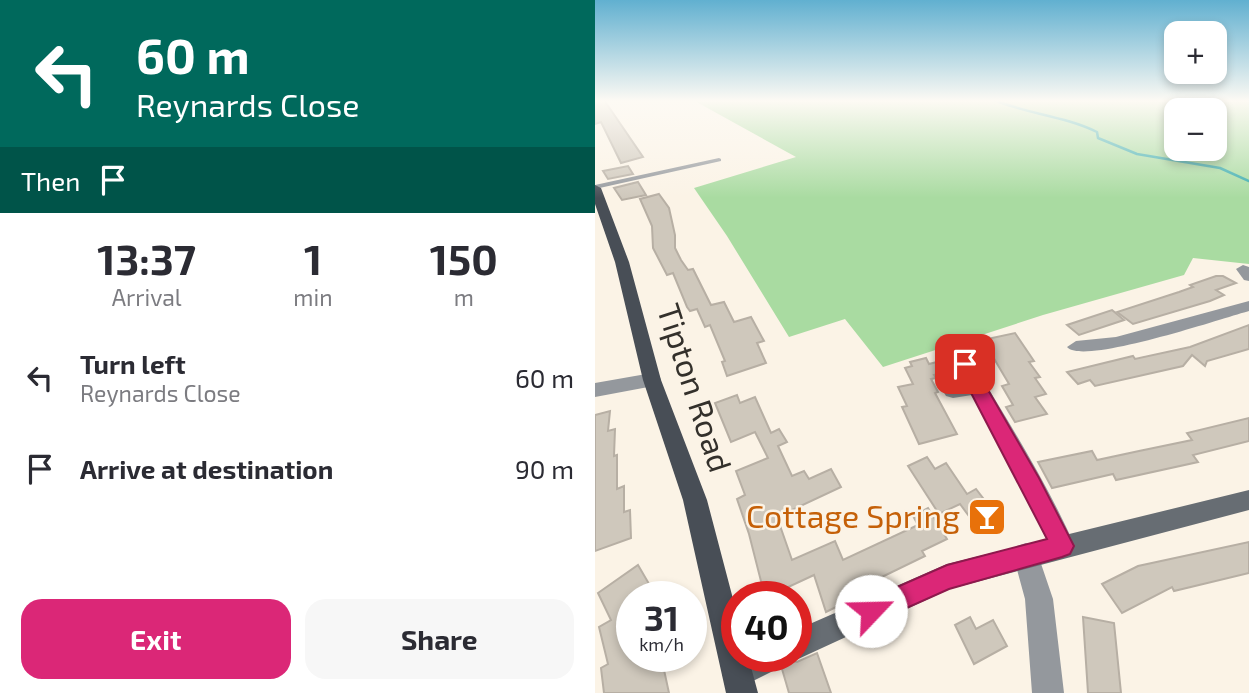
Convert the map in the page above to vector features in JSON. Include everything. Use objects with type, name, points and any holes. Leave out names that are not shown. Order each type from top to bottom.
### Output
[{"type":"main road","name":"Tipton Road","points":[[595,187],[622,262],[652,380],[695,500],[740,683]]},
{"type":"street","points":[[1076,347],[1116,343],[1249,306]]},
{"type":"street","points":[[965,364],[1062,546]]},
{"type":"street","points":[[595,390],[652,380]]},
{"type":"street","points":[[953,391],[979,387]]},
{"type":"street","points":[[812,638],[947,577],[1249,500]]},
{"type":"street","points":[[1025,555],[1039,598],[1048,693]]},
{"type":"lane","points":[[595,187],[719,160]]},
{"type":"green space","points":[[751,132],[1164,132],[1164,161],[1227,161],[1227,132],[1249,132],[1249,264],[1193,258],[1184,275],[1043,315],[883,367],[845,319],[789,337],[694,188],[796,157]]},
{"type":"building","points":[[606,132],[626,132],[643,157],[621,163]]},
{"type":"building","points":[[628,166],[633,174],[608,179],[603,171]]},
{"type":"building","points":[[638,182],[646,195],[622,200],[614,188]]},
{"type":"building","points":[[659,194],[669,208],[675,248],[681,260],[688,270],[693,269],[711,305],[724,302],[734,322],[751,317],[764,341],[757,343],[766,363],[727,376],[722,362],[725,361],[710,325],[705,327],[697,309],[690,311],[687,307],[673,273],[667,275],[653,248],[652,226],[640,199]]},
{"type":"building","points":[[1223,276],[1236,283],[1216,290],[1224,295],[1210,301],[1133,324],[1117,312],[1193,287],[1190,285]]},
{"type":"building","points":[[1112,310],[1124,320],[1079,335],[1067,325]]},
{"type":"building","points":[[1249,325],[1249,349],[1207,361],[1205,366],[1192,355],[1183,366],[1095,386],[1090,380],[1078,384],[1067,372],[1133,356],[1135,359],[1190,347]]},
{"type":"building","points":[[1015,333],[1034,361],[1029,362],[1040,377],[1035,378],[1046,394],[1035,397],[1047,414],[1015,422],[1006,407],[1013,405],[1002,386],[1009,384],[983,340]]},
{"type":"building","points":[[926,358],[929,364],[937,362],[943,373],[934,375],[936,378],[931,379],[938,392],[935,393],[957,434],[919,444],[902,407],[907,406],[898,387],[913,384],[905,368],[912,366],[910,362]]},
{"type":"building","points":[[737,395],[740,403],[755,397],[771,433],[779,429],[787,442],[778,446],[792,476],[804,471],[809,479],[831,469],[841,487],[777,517],[792,560],[835,541],[843,560],[918,525],[913,516],[928,508],[947,539],[922,551],[925,556],[855,590],[858,596],[826,612],[814,575],[801,581],[761,581],[737,499],[745,495],[736,471],[768,458],[755,432],[731,442],[715,403]]},
{"type":"building","points":[[610,411],[608,431],[615,429],[617,489],[624,486],[624,512],[630,510],[631,538],[595,551],[595,415]]},
{"type":"building","points":[[1249,418],[1249,441],[1193,455],[1198,462],[1116,480],[1113,474],[1052,488],[1038,462],[1092,451],[1097,460],[1192,440],[1187,433]]},
{"type":"building","points":[[927,457],[935,469],[946,463],[967,494],[976,489],[993,511],[974,523],[960,504],[939,514],[908,466]]},
{"type":"building","points":[[1249,542],[1249,573],[1174,591],[1172,587],[1122,613],[1102,584],[1138,566]]},
{"type":"building","points":[[638,565],[647,581],[616,581],[616,672],[664,672],[669,693],[604,693],[601,668],[608,664],[599,627],[611,620],[598,593]]},
{"type":"building","points":[[970,617],[976,629],[993,620],[1007,646],[974,664],[955,625]]},
{"type":"building","points":[[1083,617],[1114,623],[1121,693],[1088,693]]},
{"type":"building","points":[[817,653],[831,693],[789,693],[783,672],[812,672],[812,655]]},
{"type":"waterway","points":[[1097,132],[1098,138],[1137,154],[1220,168],[1249,181]]},
{"type":"place","name":"Cottage Spring","points":[[987,517]]},
{"type":"route","points":[[871,611],[947,577],[1062,546],[965,364]]}]
